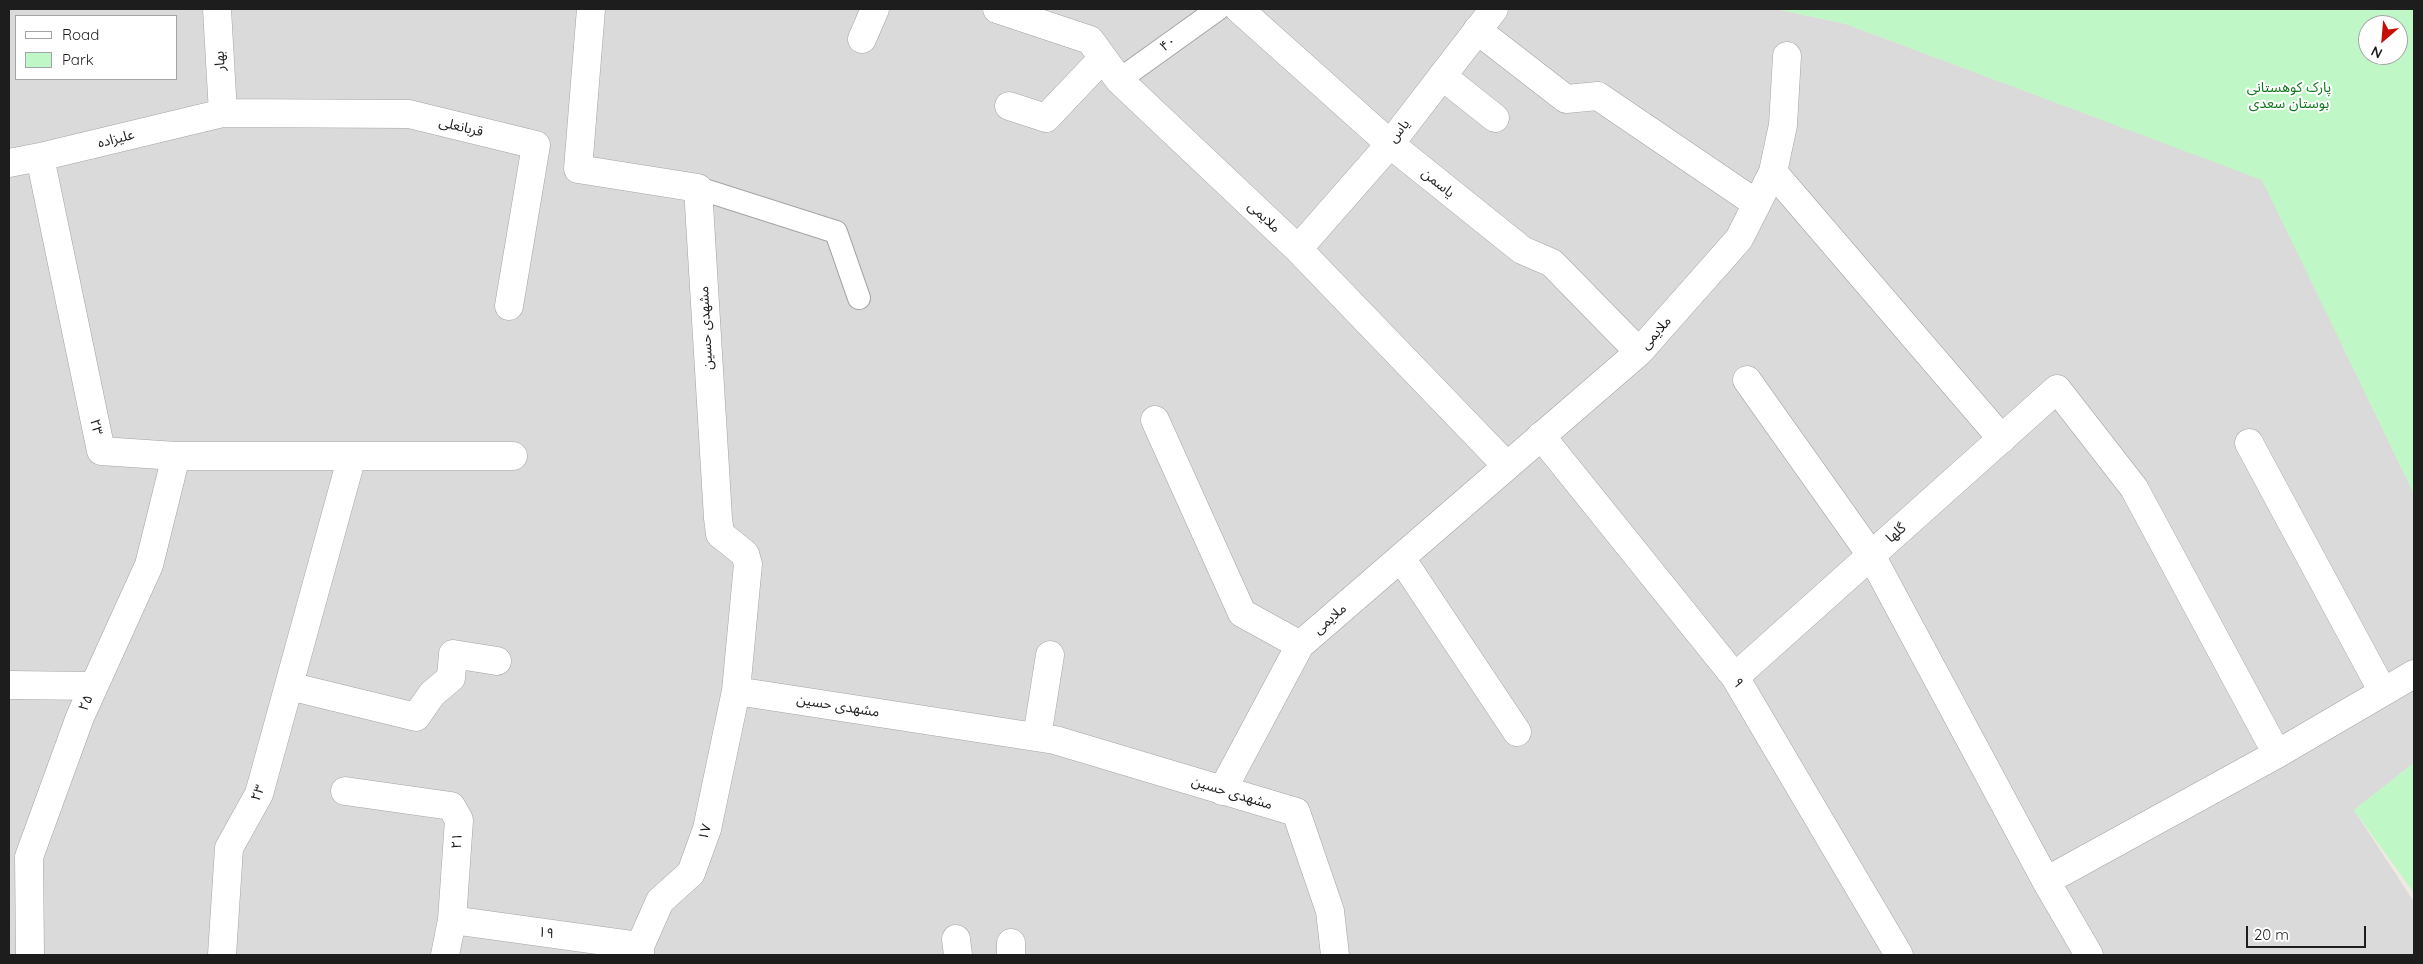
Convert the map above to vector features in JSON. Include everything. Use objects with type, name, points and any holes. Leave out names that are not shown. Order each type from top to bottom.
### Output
[{"type":"street","name":"بهار","points":[[217,9],[223,113]]},
{"type":"street","points":[[591,9],[578,169],[698,188]]},
{"type":"street","points":[[862,39],[875,9]]},
{"type":"street","name":"یاسمن","points":[[1239,9],[1390,144],[1522,250],[1552,263],[1639,352]]},
{"type":"street","name":"یاس","points":[[1298,249],[1390,144],[1494,9]]},
{"type":"street","name":"ملایمی","points":[[1004,10],[1090,40],[1119,80],[1298,249],[1507,466]]},
{"type":"street","points":[[1477,30],[1566,99],[1598,96],[1757,204]]},
{"type":"street","name":"ملایمی","points":[[1222,790],[1300,645],[1639,352],[1739,239],[1773,172],[1782,125],[1787,56]]},
{"type":"street","points":[[1009,106],[1046,118],[1103,58]]},
{"type":"street","points":[[1442,76],[1495,118]]},
{"type":"street","name":"علیزاده","points":[[9,163],[40,158],[223,113]]},
{"type":"street","name":"قربانعلی","points":[[223,113],[409,114],[536,145],[509,306]]},
{"type":"street","name":"۲۳","points":[[40,158],[100,451],[176,456],[513,456]]},
{"type":"street","points":[[1773,172],[2002,439]]},
{"type":"street","name":"مشهدی حسین","points":[[698,188],[720,534],[744,554],[748,564],[736,691],[1055,740],[1296,812],[1330,911],[1335,955]]},
{"type":"street","points":[[1747,380],[1871,555],[2046,881],[2089,955]]},
{"type":"street","name":"گلها","points":[[1735,677],[2057,389],[2134,488],[2277,754]]},
{"type":"street","points":[[1155,420],[1242,613],[1300,645]]},
{"type":"street","name":"۹","points":[[1541,436],[1735,677],[1899,955]]},
{"type":"street","points":[[2249,442],[2383,692]]},
{"type":"street","name":"۲۵","points":[[30,955],[28,857],[80,717],[149,565],[176,456]]},
{"type":"street","name":"۲۳","points":[[222,955],[229,848],[259,794],[352,456]]},
{"type":"street","points":[[1401,558],[1517,732]]},
{"type":"street","points":[[289,686],[416,717],[432,694],[451,678],[453,654],[497,661]]},
{"type":"street","points":[[1037,737],[1050,656]]},
{"type":"street","points":[[2046,881],[2277,754],[2414,674]]},
{"type":"street","points":[[9,685],[94,686]]},
{"type":"street","name":"۱۷","points":[[640,951],[660,901],[691,872],[707,830],[717,790],[736,691]]},
{"type":"street","name":"۲۱","points":[[344,791],[451,806],[459,820],[452,920],[445,955]]},
{"type":"street","name":"۱۹","points":[[452,920],[640,951]]},
{"type":"lane","name":"۴۰","points":[[1119,80],[1218,9]]},
{"type":"lane","points":[[698,188],[836,232],[859,298]]},
{"type":"shaded area","points":[[9,9],[1776,9],[1846,24],[2263,180],[2414,494],[2414,763],[2354,810],[2414,902],[2414,955],[9,955]]},
{"type":"green space","name":"پارک کوهستانی بوستان سعدی","points":[[1776,9],[2414,9],[2414,494],[2262,180],[1846,24]]},
{"type":"green space","points":[[2414,763],[2414,893],[2354,810]]}]
